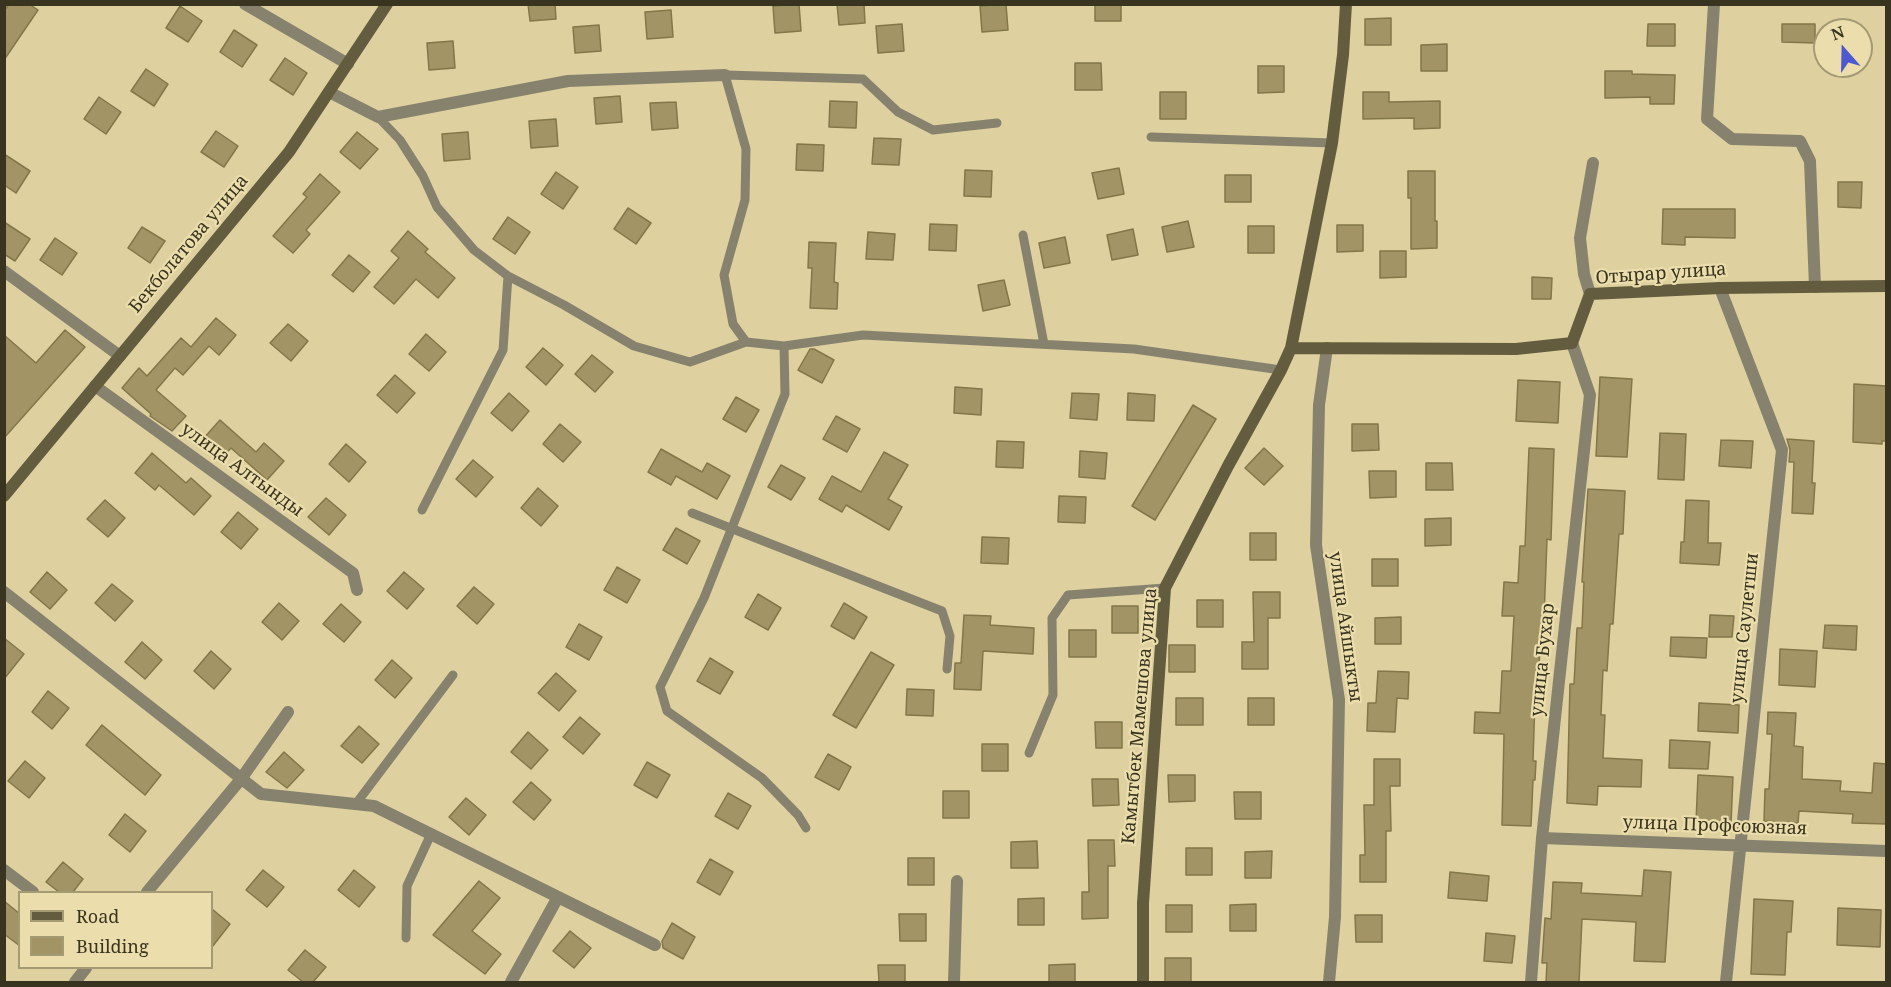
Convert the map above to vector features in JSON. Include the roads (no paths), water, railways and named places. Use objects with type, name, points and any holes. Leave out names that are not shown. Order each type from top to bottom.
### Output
[{"type":"street","points":[[245,4],[348,64]]},
{"type":"street","name":"Бекболатова улица","points":[[4,496],[288,152],[387,4]]},
{"type":"street","name":"Камытбек Мамешова улица","points":[[1143,982],[1143,903],[1165,588],[1291,348],[1332,143],[1343,55],[1346,4]]},
{"type":"street","points":[[1714,4],[1707,119],[1732,138],[1800,141],[1810,161],[1815,287]]},
{"type":"street","points":[[329,92],[378,117],[568,81],[725,75]]},
{"type":"street","points":[[1590,294],[1584,274],[1580,238],[1593,163]]},
{"type":"street","points":[[4,271],[120,356]]},
{"type":"street","name":"Отырар улица","points":[[1572,343],[1590,294],[1720,288],[1887,286]]},
{"type":"street","name":"улица Саулетши","points":[[1720,288],[1782,450],[1726,982]]},
{"type":"street","points":[[1291,348],[1516,349],[1572,343]]},
{"type":"street","name":"улица Бухар","points":[[1531,982],[1542,837],[1590,395],[1572,343]]},
{"type":"street","name":"улица Айшыкты","points":[[1327,348],[1318,405],[1316,545],[1339,700],[1335,917],[1329,982]]},
{"type":"street","name":"улица Алтынды","points":[[95,386],[352,573],[357,590]]},
{"type":"street","points":[[4,592],[261,794],[374,806],[655,945]]},
{"type":"street","points":[[148,891],[241,779],[288,712]]},
{"type":"street","name":"улица Профсоюзная","points":[[1542,837],[1887,851]]},
{"type":"street","points":[[4,870],[32,891]]},
{"type":"street","points":[[954,982],[957,881]]},
{"type":"street","points":[[511,982],[558,897]]},
{"type":"street","points":[[75,982],[85,969]]},
{"type":"lane","points":[[746,342],[733,324],[723,275],[745,201],[746,149],[725,75],[863,79],[898,112],[933,130],[997,123]]},
{"type":"lane","points":[[378,117],[400,140],[423,176],[437,207],[474,250],[508,276],[564,305],[634,346],[690,362],[746,342],[784,346],[863,334],[1134,349],[1281,370]]},
{"type":"lane","points":[[1151,137],[1332,143]]},
{"type":"lane","points":[[1023,235],[1044,344]]},
{"type":"lane","points":[[422,510],[503,350],[508,276]]},
{"type":"lane","points":[[784,346],[785,394],[704,598],[660,687],[667,711],[762,778],[798,815],[806,828]]},
{"type":"lane","points":[[692,513],[942,611],[950,636],[947,669]]},
{"type":"lane","points":[[1029,753],[1053,695],[1052,618],[1068,595],[1165,588]]},
{"type":"lane","points":[[355,804],[453,675]]},
{"type":"lane","points":[[405,938],[407,886],[431,834]]}]
